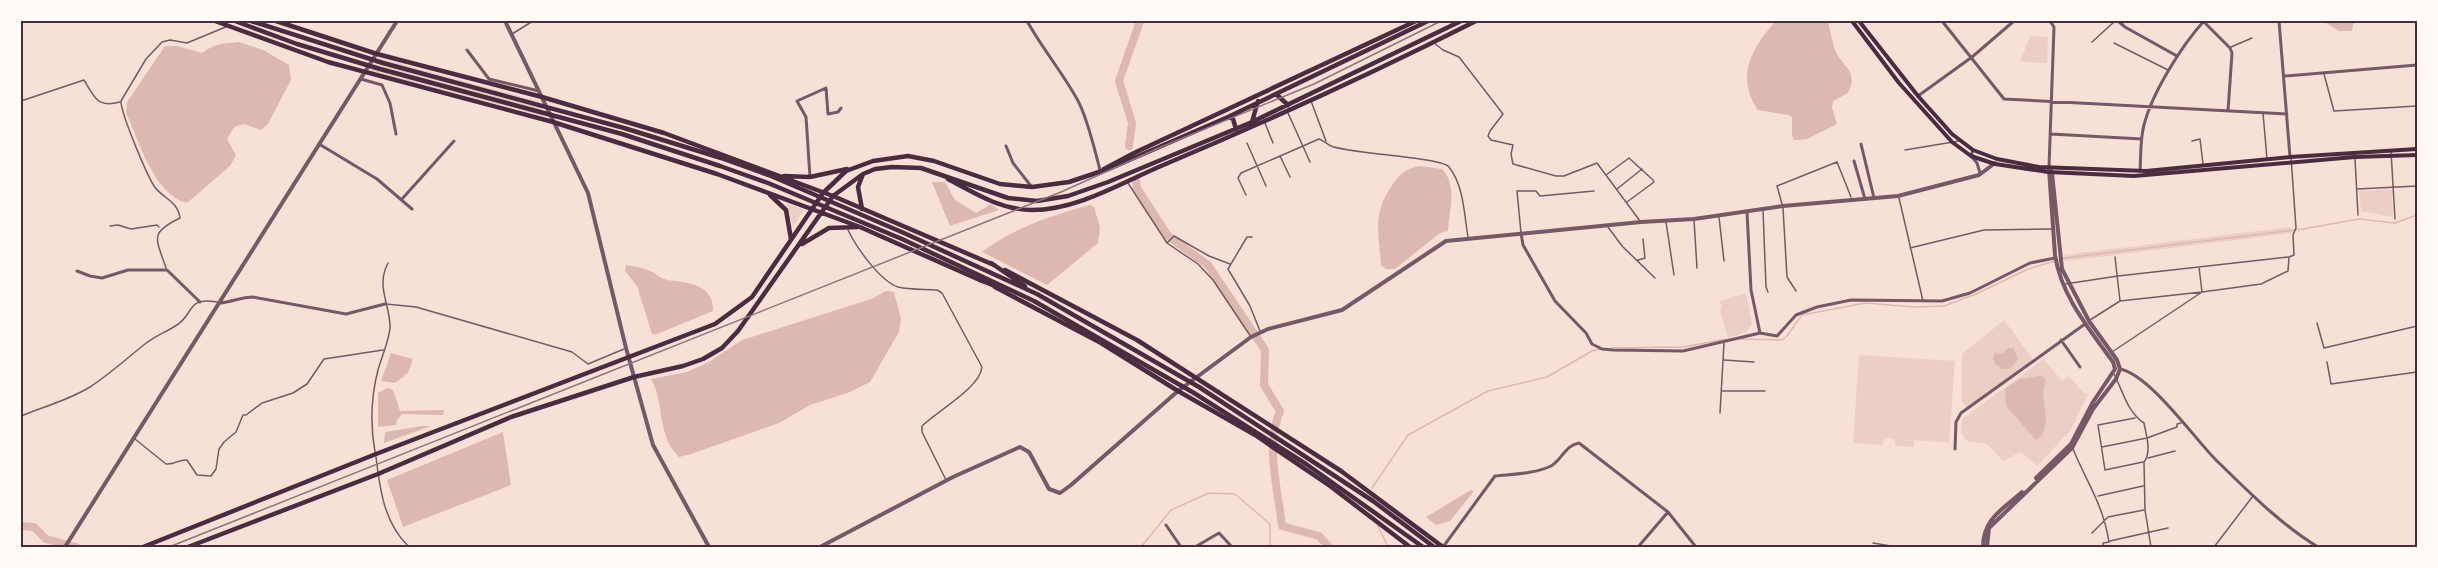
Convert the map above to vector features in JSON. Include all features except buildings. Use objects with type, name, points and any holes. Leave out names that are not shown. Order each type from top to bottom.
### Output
[{"type":"main road","points":[[216,21],[365,73],[553,122],[763,190],[860,227],[980,280],[1034,301]]},
{"type":"main road","points":[[235,21],[297,44],[380,69],[622,134],[720,165],[902,240],[1034,301],[1194,393],[1306,464],[1423,547]]},
{"type":"main road","points":[[250,21],[383,63],[624,128],[721,158],[771,176],[904,233],[1037,294]]},
{"type":"main road","points":[[276,21],[377,54],[540,94],[664,133],[833,196],[991,263],[1137,340],[1341,471],[1443,547]]},
{"type":"main road","points":[[773,174],[785,177],[810,177],[891,157],[922,158],[1000,184],[1032,187],[1068,182],[1111,168],[1228,117],[1416,21]]},
{"type":"main road","points":[[1102,170],[1134,153],[1428,21]]},
{"type":"main road","points":[[188,547],[378,474],[511,417],[634,377],[703,359],[722,348],[738,331],[833,196],[863,174],[892,167],[921,168],[1008,198],[1026,201],[1059,198],[1083,192],[1252,122],[1461,21]]},
{"type":"main road","points":[[935,172],[992,202],[1031,210],[1059,207],[1249,130],[1476,21]]},
{"type":"main road","points":[[1852,21],[1952,142],[1971,156],[1995,164],[2050,173],[2134,176],[2417,149]]},
{"type":"main road","points":[[1859,21],[1916,98],[1959,141],[1973,150],[1997,159],[2049,167],[2140,171],[2290,157],[2355,154],[2417,155]]},
{"type":"main road","points":[[1274,92],[1288,105]]},
{"type":"main road","points":[[1249,130],[1260,96]]},
{"type":"main road","points":[[1228,117],[1233,120],[1236,129]]},
{"type":"main road","points":[[143,547],[376,454],[715,324],[752,297],[823,193],[846,171],[873,162]]},
{"type":"main road","points":[[862,209],[858,187],[863,174]]},
{"type":"main road","points":[[763,190],[781,203],[786,210],[791,239]]},
{"type":"main road","points":[[791,254],[807,239],[829,228],[860,227]]},
{"type":"main road","points":[[991,263],[1085,323],[1199,387],[1373,501],[1434,547]]},
{"type":"main road","points":[[980,280],[1101,343],[1178,392],[1262,440],[1410,547]]},
{"type":"street","points":[[65,546],[135,439],[397,21]]},
{"type":"street","points":[[505,21],[588,193],[626,348],[657,456],[709,547]]},
{"type":"street","points":[[1027,21],[1036,38],[1054,60],[1059,74],[1082,108],[1102,170]]},
{"type":"street","points":[[1942,21],[2004,99],[2287,114]]},
{"type":"street","points":[[1916,98],[1972,57],[2014,21]]},
{"type":"street","points":[[2050,21],[2054,27],[2049,167],[2059,250],[2066,284]]},
{"type":"street","points":[[2116,21],[2177,56]]},
{"type":"street","points":[[2140,171],[2144,124],[2151,107],[2177,56],[2203,21],[2230,48],[2232,53],[2228,111]]},
{"type":"street","points":[[2279,21],[2290,157]]},
{"type":"street","points":[[467,50],[489,79],[540,94]]},
{"type":"street","points":[[2285,76],[2417,65]]},
{"type":"street","points":[[361,79],[382,85],[390,103],[396,134]]},
{"type":"street","points":[[810,177],[806,117],[797,101],[826,88],[828,114],[838,112],[841,108]]},
{"type":"street","points":[[2051,134],[2142,139]]},
{"type":"street","points":[[402,199],[454,141]]},
{"type":"street","points":[[320,144],[377,179],[412,209]]},
{"type":"street","points":[[1861,144],[1874,198]]},
{"type":"street","points":[[1006,146],[1013,163],[1032,187]]},
{"type":"street","points":[[1973,150],[1971,156],[1981,171],[1979,175]]},
{"type":"street","points":[[820,547],[946,480],[1020,447],[1029,452],[1049,489],[1060,493],[1178,392],[1251,337],[1260,332],[1342,310],[1446,241],[1694,219],[1783,206],[1898,196],[1979,175],[1995,164],[1997,159]]},
{"type":"street","points":[[1854,160],[1865,199]]},
{"type":"street","points":[[1985,547],[1984,531],[1989,521],[2072,446],[2093,409],[2116,379],[2116,370],[2110,354],[2087,323],[2055,258],[2050,173]]},
{"type":"street","points":[[1747,212],[1751,290],[1760,333]]},
{"type":"street","points":[[1521,233],[1523,245],[1555,301],[1587,333],[1592,344],[1602,349],[1613,350],[1683,351],[1760,333],[1777,336],[1796,315],[1831,304],[1851,300],[1942,301],[1970,293],[2030,263],[2055,258]]},
{"type":"street","points":[[77,271],[102,278],[128,270],[167,270],[200,302]]},
{"type":"street","points":[[220,303],[253,297],[346,314],[385,304]]},
{"type":"street","points":[[1955,449],[1956,422],[1961,413],[2087,323]]},
{"type":"street","points":[[2061,340],[2080,367]]},
{"type":"street","points":[[2116,370],[2133,373],[2183,422],[2215,458],[2283,523],[2318,547]]},
{"type":"street","points":[[2072,446],[2093,402],[2116,370]]},
{"type":"street","points":[[1443,547],[1495,476],[1537,471],[1554,465],[1571,446],[1579,442],[1668,512],[1696,547]]},
{"type":"street","points":[[1638,547],[1668,512]]},
{"type":"street","points":[[1166,525],[1180,547]]},
{"type":"street","points":[[1195,547],[1219,533],[1232,547]]},
{"type":"lane","points":[[512,34],[533,21]]},
{"type":"lane","points":[[2092,42],[2116,21]]},
{"type":"lane","points":[[160,228],[180,218],[179,213],[176,205],[154,187],[125,118],[121,102],[146,59],[162,42],[170,40],[187,43],[229,26]]},
{"type":"lane","points":[[2230,48],[2252,38]]},
{"type":"lane","points":[[1434,42],[1443,50],[1459,57],[1503,114],[1488,136],[1491,140],[1513,145],[1511,154],[1513,164],[1556,176],[1564,176],[1597,163],[1641,222]]},
{"type":"lane","points":[[2114,43],[2169,71]]},
{"type":"lane","points":[[2324,73],[2334,111],[2417,106]]},
{"type":"lane","points":[[21,101],[84,80],[96,100],[108,105],[121,102]]},
{"type":"lane","points":[[1311,101],[1326,142]]},
{"type":"lane","points":[[1287,112],[1310,162]]},
{"type":"lane","points":[[2263,113],[2267,159]]},
{"type":"lane","points":[[1265,122],[1273,143]]},
{"type":"lane","points":[[1246,195],[1239,176],[1280,155],[1319,139],[1331,146],[1441,162],[1447,165],[1459,183],[1469,238]]},
{"type":"lane","points":[[2192,141],[2200,139],[2204,165]]},
{"type":"lane","points":[[1905,150],[1959,141]]},
{"type":"lane","points":[[1247,142],[1266,186]]},
{"type":"lane","points":[[2391,150],[2396,219]]},
{"type":"lane","points":[[2355,154],[2358,215]]},
{"type":"lane","points":[[1280,155],[1290,177]]},
{"type":"lane","points":[[2066,284],[2294,255],[2293,235],[2296,228],[2290,157]]},
{"type":"lane","points":[[1606,175],[1629,158],[1654,182],[1627,202]]},
{"type":"lane","points":[[1796,291],[1787,277],[1783,206],[1777,186],[1837,162],[1852,200]]},
{"type":"lane","points":[[1616,189],[1642,169]]},
{"type":"lane","points":[[1127,181],[1167,243],[1198,264],[1213,280],[1251,337]]},
{"type":"lane","points":[[2356,189],[2417,186]]},
{"type":"lane","points":[[1521,233],[1517,191],[1536,191],[1540,196],[1594,191]]},
{"type":"lane","points":[[1898,196],[1923,302]]},
{"type":"lane","points":[[1763,209],[1768,292]]},
{"type":"lane","points":[[1719,216],[1724,261]]},
{"type":"lane","points":[[1694,219],[1697,268]]},
{"type":"lane","points":[[1666,221],[1674,275]]},
{"type":"lane","points":[[110,226],[118,225],[131,229],[157,225],[160,228]]},
{"type":"lane","points":[[1607,226],[1655,278]]},
{"type":"lane","points":[[160,228],[158,241],[167,270]]},
{"type":"lane","points":[[847,228],[854,244],[890,283],[900,287],[937,290],[942,293],[982,367],[981,375],[968,389],[922,426],[922,432],[946,480]]},
{"type":"lane","points":[[1910,248],[1984,231],[2052,229]]},
{"type":"lane","points":[[1167,243],[1172,236],[1209,256],[1230,264]]},
{"type":"lane","points":[[1252,237],[1247,237],[1228,269],[1250,306],[1260,332]]},
{"type":"lane","points":[[1636,260],[1645,258],[1642,239]]},
{"type":"lane","points":[[2115,257],[2120,301]]},
{"type":"lane","points":[[2087,323],[2120,301],[2261,284],[2288,271],[2289,257]]},
{"type":"lane","points":[[388,263],[382,275],[390,326],[372,401],[371,420],[383,500],[392,526],[409,547]]},
{"type":"lane","points":[[2199,267],[2202,292]]},
{"type":"lane","points":[[2110,354],[2202,292]]},
{"type":"lane","points":[[21,416],[89,388],[115,370],[145,344],[178,325],[191,307],[200,302],[220,303]]},
{"type":"lane","points":[[385,304],[416,307],[572,352],[588,364],[626,348]]},
{"type":"lane","points":[[2318,323],[2324,348],[2417,326]]},
{"type":"lane","points":[[1720,413],[1724,342]]},
{"type":"lane","points":[[135,439],[166,464],[173,464],[180,459],[187,460],[197,475],[211,476],[216,469],[219,449],[236,432],[243,415],[262,403],[293,393],[307,384],[324,359],[383,350]]},
{"type":"lane","points":[[1723,360],[1754,362]]},
{"type":"lane","points":[[2326,362],[2331,384],[2417,372]]},
{"type":"lane","points":[[2116,370],[2116,379],[2127,405],[2136,418],[2144,423],[2147,438],[2147,458],[2144,462],[2145,510],[2151,547]]},
{"type":"lane","points":[[1721,390],[1765,391]]},
{"type":"lane","points":[[2136,418],[2098,425],[2105,470],[2144,462]]},
{"type":"lane","points":[[2101,448],[2147,438],[2177,427],[2177,424],[2183,422]]},
{"type":"lane","points":[[2072,446],[2097,496],[2106,520],[2109,542]]},
{"type":"lane","points":[[2147,458],[2175,451]]},
{"type":"lane","points":[[2097,496],[2145,486]]},
{"type":"lane","points":[[2214,547],[2254,495]]},
{"type":"lane","points":[[2092,533],[2108,517],[2145,510]]},
{"type":"lane","points":[[2104,547],[2103,543],[2168,528]]},
{"type":"lane","points":[[1873,543],[1897,547]]},
{"type":"shaded area","points":[[1776,21],[1828,21],[1835,50],[1851,74],[1852,80],[1848,93],[1833,101],[1832,108],[1837,124],[1807,139],[1794,140],[1792,117],[1758,110],[1751,98],[1747,74],[1749,63],[1760,41]]},
{"type":"shaded area","points":[[2323,21],[2354,21],[2352,31],[2339,31]]},
{"type":"shaded area","points":[[2030,36],[2048,37],[2047,63],[2020,62]]},
{"type":"shaded area","points":[[239,42],[263,50],[289,65],[291,80],[268,124],[261,130],[244,124],[234,127],[227,139],[236,155],[230,166],[187,203],[175,198],[165,190],[149,166],[126,113],[127,102],[165,46],[177,46],[202,53],[215,46]]},
{"type":"shaded area","points":[[379,58],[538,101],[545,117],[371,71]]},
{"type":"shaded area","points":[[1420,166],[1442,169],[1447,176],[1451,190],[1448,231],[1440,233],[1395,269],[1386,269],[1381,265],[1378,234],[1381,207],[1400,175]]},
{"type":"shaded area","points":[[932,182],[945,182],[955,200],[976,213],[991,204],[999,210],[950,226]]},
{"type":"shaded area","points":[[2392,189],[2393,217],[2361,211],[2359,191]]},
{"type":"shaded area","points":[[786,203],[804,210],[793,227]]},
{"type":"shaded area","points":[[1090,205],[1094,207],[1100,227],[1098,243],[1047,285],[982,252],[1034,223]]},
{"type":"shaded area","points":[[2291,227],[2293,233],[2065,261],[2064,255]]},
{"type":"shaded area","points":[[626,265],[648,270],[667,280],[698,286],[709,295],[713,311],[652,334],[637,286],[625,271]]},
{"type":"shaded area","points":[[886,291],[894,292],[901,319],[899,332],[870,382],[850,392],[810,405],[779,423],[691,454],[679,457],[672,448],[667,439],[658,398],[651,379],[687,372],[709,362],[742,340],[871,299]]},
{"type":"shaded area","points":[[1746,293],[1752,324],[1746,332],[1728,338],[1720,301]]},
{"type":"shaded area","points":[[2004,320],[2033,359],[1967,408],[1962,401],[1962,354]]},
{"type":"shaded area","points":[[2008,348],[2014,348],[2018,360],[2009,369],[2002,369],[1995,364],[1993,359],[1995,353],[2002,354]]},
{"type":"shaded area","points":[[391,353],[413,359],[408,373],[395,383],[381,381]]},
{"type":"shaded area","points":[[1859,355],[1955,361],[1949,443],[1914,440],[1914,447],[1895,446],[1895,439],[1884,438],[1883,445],[1853,443]]},
{"type":"shaded area","points":[[2044,359],[2062,381],[2069,376],[2084,393],[2088,394],[2070,431],[2037,466],[2021,452],[2003,461],[1987,444],[1967,441],[1961,433],[1962,419]]},
{"type":"shaded area","points":[[2041,376],[2046,380],[2043,393],[2046,420],[2043,435],[2036,440],[2006,406],[2005,389],[2020,379]]},
{"type":"shaded area","points":[[387,388],[393,390],[400,411],[444,410],[443,415],[402,414],[396,425],[378,427],[378,393]]},
{"type":"shaded area","points":[[431,426],[384,443],[385,432]]},
{"type":"shaded area","points":[[503,432],[511,485],[403,527],[387,480]]},
{"type":"shaded area","points":[[1471,490],[1474,491],[1450,521],[1436,525],[1426,517]]},
{"type":"waterway","points":[[1129,146],[1132,123],[1119,81],[1140,21]]},
{"type":"waterway","points":[[1136,180],[1137,188],[1168,236],[1208,265],[1265,350],[1264,385],[1280,411],[1273,439],[1273,453],[1282,526],[1319,536],[1329,547]]},
{"type":"waterway","points":[[1740,339],[1782,340],[1802,315],[1865,303],[1915,307],[1944,306],[1976,294],[2028,269],[2065,258],[2303,229],[2359,219],[2395,223],[2417,215]]},
{"type":"waterway","points":[[1612,348],[1684,347],[1726,339]]},
{"type":"waterway","points":[[1372,488],[1408,435],[1488,391],[1547,377],[1592,351],[1601,349]]},
{"type":"waterway","points":[[1141,547],[1171,510],[1209,493],[1235,494],[1270,524],[1270,547]]},
{"type":"waterway","points":[[21,526],[34,527],[46,539],[76,547]]},
{"type":"waterway","points":[[1378,526],[1388,547]]},
{"type":"railway","points":[[169,547],[1061,192],[1161,147],[1314,84],[1441,21]]}]
